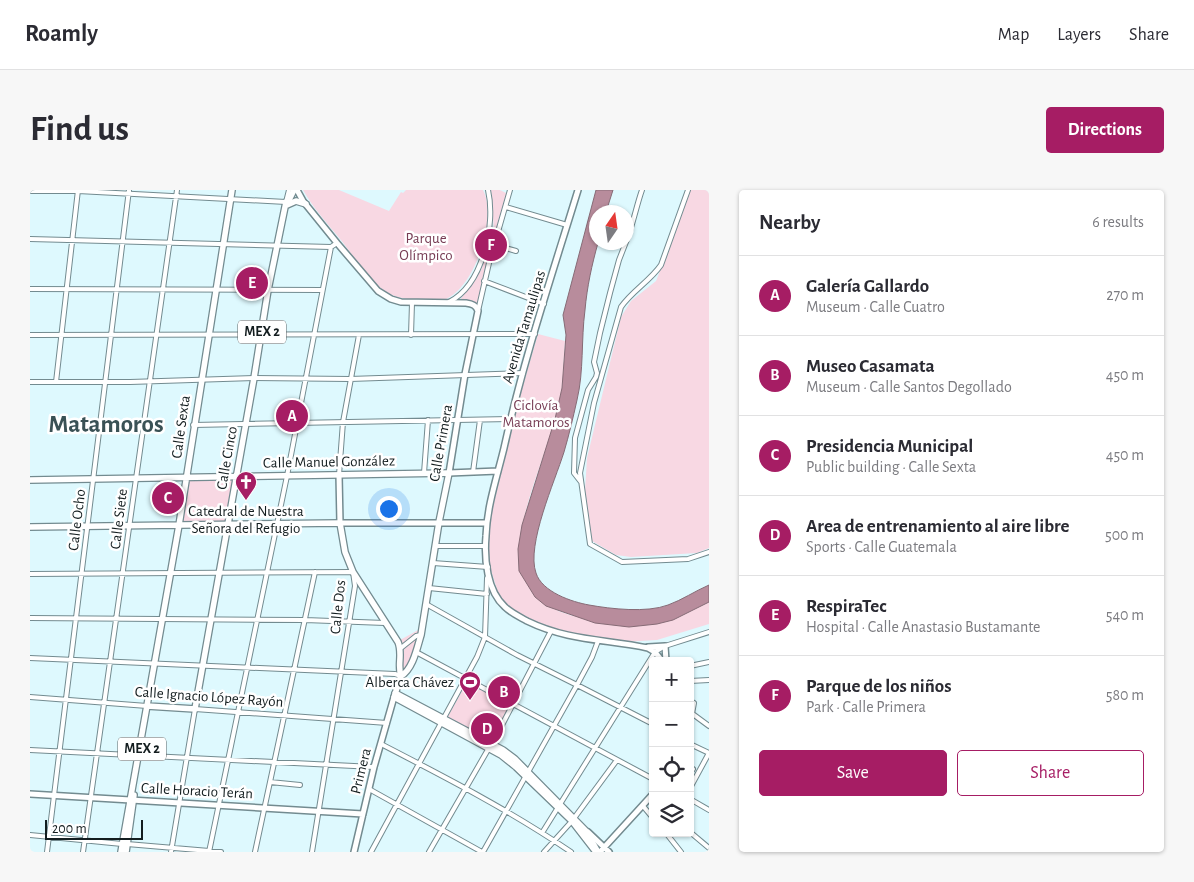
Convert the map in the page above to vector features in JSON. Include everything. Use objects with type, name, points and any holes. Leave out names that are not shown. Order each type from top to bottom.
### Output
[{"type":"main road","name":"Calle Sexta","points":[[131,801],[149,706],[187,477],[193,425],[232,190]]},
{"type":"main road","name":"Calle Cinco","points":[[196,709],[268,290],[287,204],[296,190]]},
{"type":"main road","points":[[287,204],[298,201],[306,204]]},
{"type":"main road","name":"Calle Manuel González","points":[[30,480],[449,472]]},
{"type":"main road","name":"Calle Primera","points":[[395,695],[401,676],[407,673],[421,635],[449,472]]},
{"type":"main road","points":[[30,527],[340,523]]},
{"type":"main road","name":"Calle Dos","points":[[340,523],[345,552],[353,572]]},
{"type":"main road","points":[[353,572],[387,623],[400,648],[401,676]]},
{"type":"main road","points":[[395,695],[490,746],[503,750],[586,831],[600,851]]},
{"type":"main road","name":"Calle Ignacio López Rayón","points":[[149,706],[196,709]]},
{"type":"main road","name":"MEX 2","points":[[126,852],[125,844],[131,801]]},
{"type":"main road","points":[[573,819],[600,851]]},
{"type":"main road","name":"MEX 2","points":[[121,852],[125,844]]},
{"type":"street","points":[[56,382],[78,190]]},
{"type":"street","name":"Calle Siete","points":[[83,852],[177,190]]},
{"type":"street","points":[[30,191],[129,192],[287,204],[290,190]]},
{"type":"street","points":[[296,190],[337,243],[378,291],[396,301],[471,304],[478,311]]},
{"type":"street","points":[[448,302],[459,294],[480,265],[491,224],[488,190]]},
{"type":"street","name":"Calle Primera","points":[[449,472],[465,374],[484,281],[510,190]]},
{"type":"street","name":"Avenida Tamaulipas","points":[[578,190],[510,419],[487,523],[485,546],[488,569],[495,592],[504,607],[520,618],[551,631],[573,637],[643,648],[655,652]]},
{"type":"street","points":[[634,218],[642,190]]},
{"type":"street","points":[[688,190],[661,265],[620,307],[594,403],[580,473],[590,544],[622,562],[688,559],[709,552]]},
{"type":"street","name":"Calle Ocho","points":[[47,852],[129,192]]},
{"type":"street","points":[[506,207],[567,225]]},
{"type":"street","points":[[30,240],[331,248]]},
{"type":"street","points":[[209,852],[287,476],[322,290],[331,248],[337,243]]},
{"type":"street","points":[[495,245],[516,251]]},
{"type":"street","points":[[581,482],[574,473],[576,438],[588,390],[597,373],[594,362],[600,333],[616,268],[623,250]]},
{"type":"street","points":[[484,281],[544,304]]},
{"type":"street","points":[[30,289],[322,290]]},
{"type":"street","points":[[410,335],[412,303]]},
{"type":"street","points":[[30,335],[535,334]]},
{"type":"street","name":"Calle Dos","points":[[340,523],[339,475],[344,422],[359,335]]},
{"type":"street","points":[[30,382],[106,383],[254,378],[350,379],[524,372]]},
{"type":"street","points":[[193,425],[510,419]]},
{"type":"street","points":[[424,473],[428,420]]},
{"type":"street","points":[[473,472],[480,420]]},
{"type":"street","points":[[449,472],[498,472]]},
{"type":"street","points":[[340,523],[487,523]]},
{"type":"street","points":[[436,546],[485,546]]},
{"type":"street","points":[[371,852],[466,678],[485,637],[488,569],[433,563]]},
{"type":"street","points":[[30,574],[82,572],[353,572]]},
{"type":"street","points":[[255,852],[316,572]]},
{"type":"street","name":"Calle Dos","points":[[312,852],[350,621],[355,586],[353,572]]},
{"type":"street","points":[[429,588],[487,594]]},
{"type":"street","points":[[426,604],[502,648],[649,722]]},
{"type":"street","points":[[30,618],[305,620],[387,623]]},
{"type":"street","points":[[429,852],[490,746],[551,631]]},
{"type":"street","points":[[643,648],[665,646],[709,632]]},
{"type":"street","points":[[400,648],[416,636],[421,635]]},
{"type":"street","points":[[369,788],[483,852],[555,726],[598,641]]},
{"type":"street","points":[[542,833],[655,652],[665,646]]},
{"type":"street","points":[[664,657],[665,646]]},
{"type":"street","points":[[416,652],[649,777]]},
{"type":"street","points":[[655,652],[660,657]]},
{"type":"street","points":[[30,658],[395,674],[401,676]]},
{"type":"street","points":[[694,665],[709,662]]},
{"type":"street","points":[[694,681],[709,680]]},
{"type":"street","name":"Primera","points":[[354,852],[374,767],[395,695]]},
{"type":"street","name":"Calle Ignacio López Rayón","points":[[30,697],[149,706]]},
{"type":"street","name":"Calle Ignacio López Rayón","points":[[196,709],[387,723]]},
{"type":"street","name":"Calle Cinco","points":[[171,850],[196,709]]},
{"type":"street","points":[[694,715],[708,726],[709,720]]},
{"type":"street","points":[[381,744],[466,789],[571,852]]},
{"type":"street","points":[[694,746],[709,753],[694,781]]},
{"type":"street","points":[[30,750],[374,767]]},
{"type":"street","points":[[544,852],[573,819],[617,760]]},
{"type":"street","points":[[270,782],[300,785]]},
{"type":"street","name":"Calle Horacio Terán","points":[[30,794],[363,814]]},
{"type":"street","points":[[600,851],[649,799]]},
{"type":"street","points":[[694,802],[709,810]]},
{"type":"street","points":[[643,806],[649,813]]},
{"type":"street","points":[[30,835],[171,850],[221,852]]},
{"type":"street","points":[[694,835],[709,848]]},
{"type":"street","points":[[668,837],[681,852]]},
{"type":"street","points":[[600,851],[609,852]]},
{"type":"green space","name":"Parque Olímpico","points":[[303,190],[339,190],[389,211],[401,192],[403,193],[406,190],[483,190],[487,202],[486,233],[474,266],[466,281],[457,292],[446,299],[405,299],[384,291],[370,278]]},
{"type":"green space","points":[[491,190],[500,190],[508,194],[477,305],[470,301],[460,300],[481,270],[494,232]]},
{"type":"green space","points":[[690,190],[709,190],[709,548],[697,553],[631,557],[616,555],[592,541],[585,491],[587,458],[621,317],[631,301],[656,281]]},
{"type":"green space","name":"Ciclovía Matamoros","points":[[538,334],[565,341],[563,382],[559,407],[522,528],[519,571],[558,611],[573,616],[673,620],[709,602],[709,624],[657,640],[624,642],[553,630],[511,609],[499,596],[490,567],[487,546],[489,523],[513,420]]},
{"type":"green space","points":[[233,479],[226,521],[182,522],[189,480]]},
{"type":"green space","points":[[420,629],[414,652],[405,670],[402,670],[404,649],[400,640]]},
{"type":"green space","points":[[467,682],[511,704],[490,741],[447,718]]},
{"type":"shaded area","points":[[596,190],[613,190],[608,205],[592,205]]},
{"type":"shaded area","points":[[589,217],[589,250],[596,250],[586,301],[579,389],[564,452],[538,530],[534,561],[536,573],[544,586],[558,595],[582,604],[618,609],[650,609],[659,607],[673,603],[709,585],[709,602],[673,620],[629,627],[595,623],[546,606],[535,597],[519,571],[518,549],[522,525],[555,419],[562,388],[566,335],[563,315]]},
{"type":"place","name":"Parque de los niños","points":[[491,245]]},
{"type":"place","name":"RespiraTec","points":[[252,283]]},
{"type":"place","name":"Galería Gallardo","points":[[292,416]]},
{"type":"place","name":"Presidencia Municipal","points":[[168,498]]},
{"type":"place","name":"Catedral de Nuestra Señora del Refugio","points":[[246,501]]},
{"type":"place","name":"Museo Casamata","points":[[504,692]]},
{"type":"place","name":"Alberca Chávez","points":[[470,701]]},
{"type":"place","name":"Area de entrenamiento al aire libre","points":[[487,729]]},
{"type":"district","name":"Matamoros","points":[[106,424]]}]
